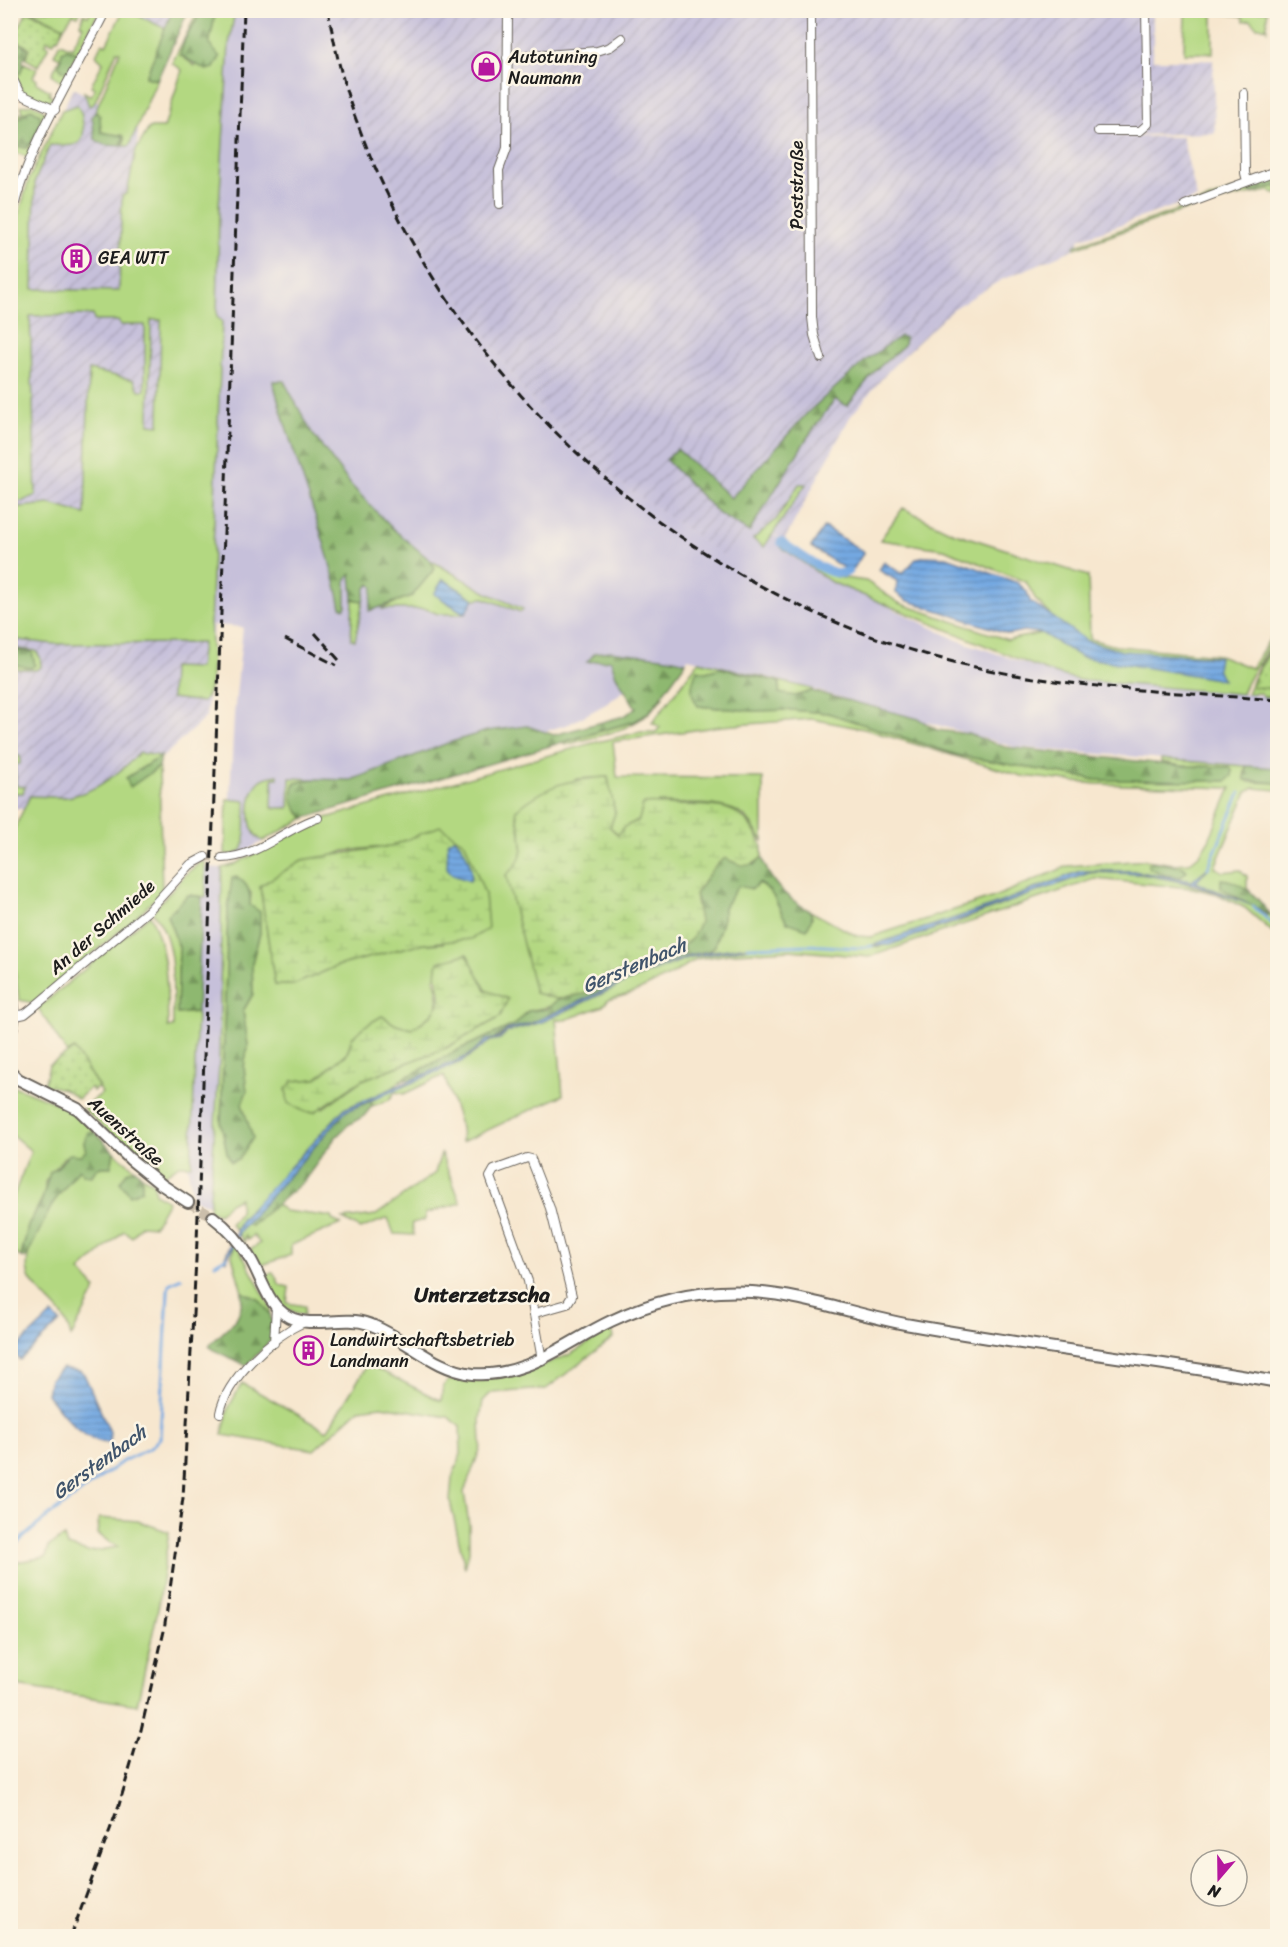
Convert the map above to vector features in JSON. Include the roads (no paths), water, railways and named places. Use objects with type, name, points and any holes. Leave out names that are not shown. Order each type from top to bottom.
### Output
[{"type":"street","points":[[10,226],[24,178],[55,110],[106,10]]},
{"type":"street","points":[[500,204],[499,170],[507,148],[508,10]]},
{"type":"street","name":"Poststraße","points":[[811,10],[812,317],[814,335],[821,358]]},
{"type":"street","points":[[1098,131],[1140,131],[1148,124],[1146,10]]},
{"type":"street","points":[[507,58],[597,51],[610,47],[622,38]]},
{"type":"street","points":[[10,73],[20,94],[55,110]]},
{"type":"street","points":[[1244,93],[1247,181]]},
{"type":"street","points":[[1185,205],[1278,170]]},
{"type":"street","points":[[222,858],[243,855],[288,830],[318,818]]},
{"type":"street","name":"An der Schmiede","points":[[16,1016],[35,1006],[132,925],[190,865],[205,857]]},
{"type":"street","points":[[10,968],[16,1016],[10,1045]]},
{"type":"street","name":"Auenstraße","points":[[10,1071],[18,1079],[78,1109],[130,1159],[162,1185],[188,1202]]},
{"type":"street","points":[[535,1313],[567,1304],[572,1296],[550,1208],[531,1159],[528,1158],[494,1170],[490,1177],[515,1239],[535,1313],[542,1360]]},
{"type":"street","points":[[213,1217],[240,1242],[276,1307],[288,1316],[306,1321],[335,1319],[365,1323],[402,1339],[436,1362],[471,1374],[491,1374],[542,1360],[610,1321],[652,1305],[694,1294],[752,1292],[817,1302],[908,1325],[1278,1382]]},
{"type":"street","points":[[274,1343],[276,1307]]},
{"type":"street","points":[[220,1413],[223,1397],[229,1387],[291,1328],[306,1321]]},
{"type":"water","points":[[824,527],[864,552],[851,573],[811,547]]},
{"type":"water","points":[[947,557],[1018,583],[1027,592],[1030,601],[1087,641],[1122,651],[1219,657],[1217,669],[1223,680],[1081,657],[1041,633],[1023,631],[1009,634],[906,600],[896,593],[897,581],[879,570],[884,562],[902,574],[917,558]]},
{"type":"water","points":[[443,579],[474,599],[465,614],[434,594]]},
{"type":"water","points":[[455,838],[468,858],[471,870],[470,881],[453,875],[447,868],[448,841]]},
{"type":"water","points":[[1210,866],[1196,882],[1256,907],[1195,884],[1142,874],[1092,872],[890,945],[870,946],[991,906],[1080,871],[1133,871],[1192,881]]},
{"type":"water","points":[[751,947],[690,957],[633,979],[542,1022],[507,1032],[500,1039],[490,1041],[463,1061],[346,1111],[240,1231],[226,1261],[224,1259],[241,1220],[344,1109],[468,1056],[487,1040],[499,1038],[507,1030],[532,1023],[631,978],[690,955]]},
{"type":"water","points":[[52,1314],[60,1322],[20,1360],[12,1352]]},
{"type":"water","points":[[62,1368],[80,1371],[84,1374],[110,1432],[109,1443],[90,1438],[74,1426],[47,1394],[50,1379]]},
{"type":"waterway","points":[[781,542],[824,569],[841,573],[848,571]]},
{"type":"waterway","points":[[1208,868],[1240,793]]},
{"type":"waterway","name":"Gerstenbach","points":[[1253,906],[1278,929]]},
{"type":"waterway","name":"Gerstenbach","points":[[747,947],[808,945],[859,948],[872,946]]},
{"type":"waterway","name":"Gerstenbach","points":[[255,1207],[289,1170]]},
{"type":"waterway","name":"Gerstenbach","points":[[215,1264],[227,1257]]},
{"type":"waterway","name":"Gerstenbach","points":[[10,1549],[47,1517],[123,1461],[150,1448],[160,1438],[168,1291],[169,1284],[181,1278]]},
{"type":"tunnel","points":[[205,857],[222,858]]},
{"type":"tunnel","points":[[188,1202],[213,1217]]},
{"type":"railway","points":[[71,1936],[119,1805],[141,1730],[164,1631],[183,1498],[197,1241],[244,10]]},
{"type":"railway","points":[[328,10],[340,67],[357,122],[398,215],[449,302],[510,383],[580,456],[658,520],[742,576],[833,621],[928,655],[1014,675],[1058,681],[1146,691],[1278,700]]},
{"type":"railway","points":[[315,633],[339,660]]},
{"type":"railway","points":[[285,639],[336,665]]},
{"type":"place","name":"Autotuning Naumann","points":[[487,67]]},
{"type":"place","name":"GEA WTT","points":[[77,258]]},
{"type":"place","name":"Landwirtschaftsbetrieb Landmann","points":[[309,1350]]},
{"type":"district","name":"Unterzetzscha","points":[[482,1295]]}]
